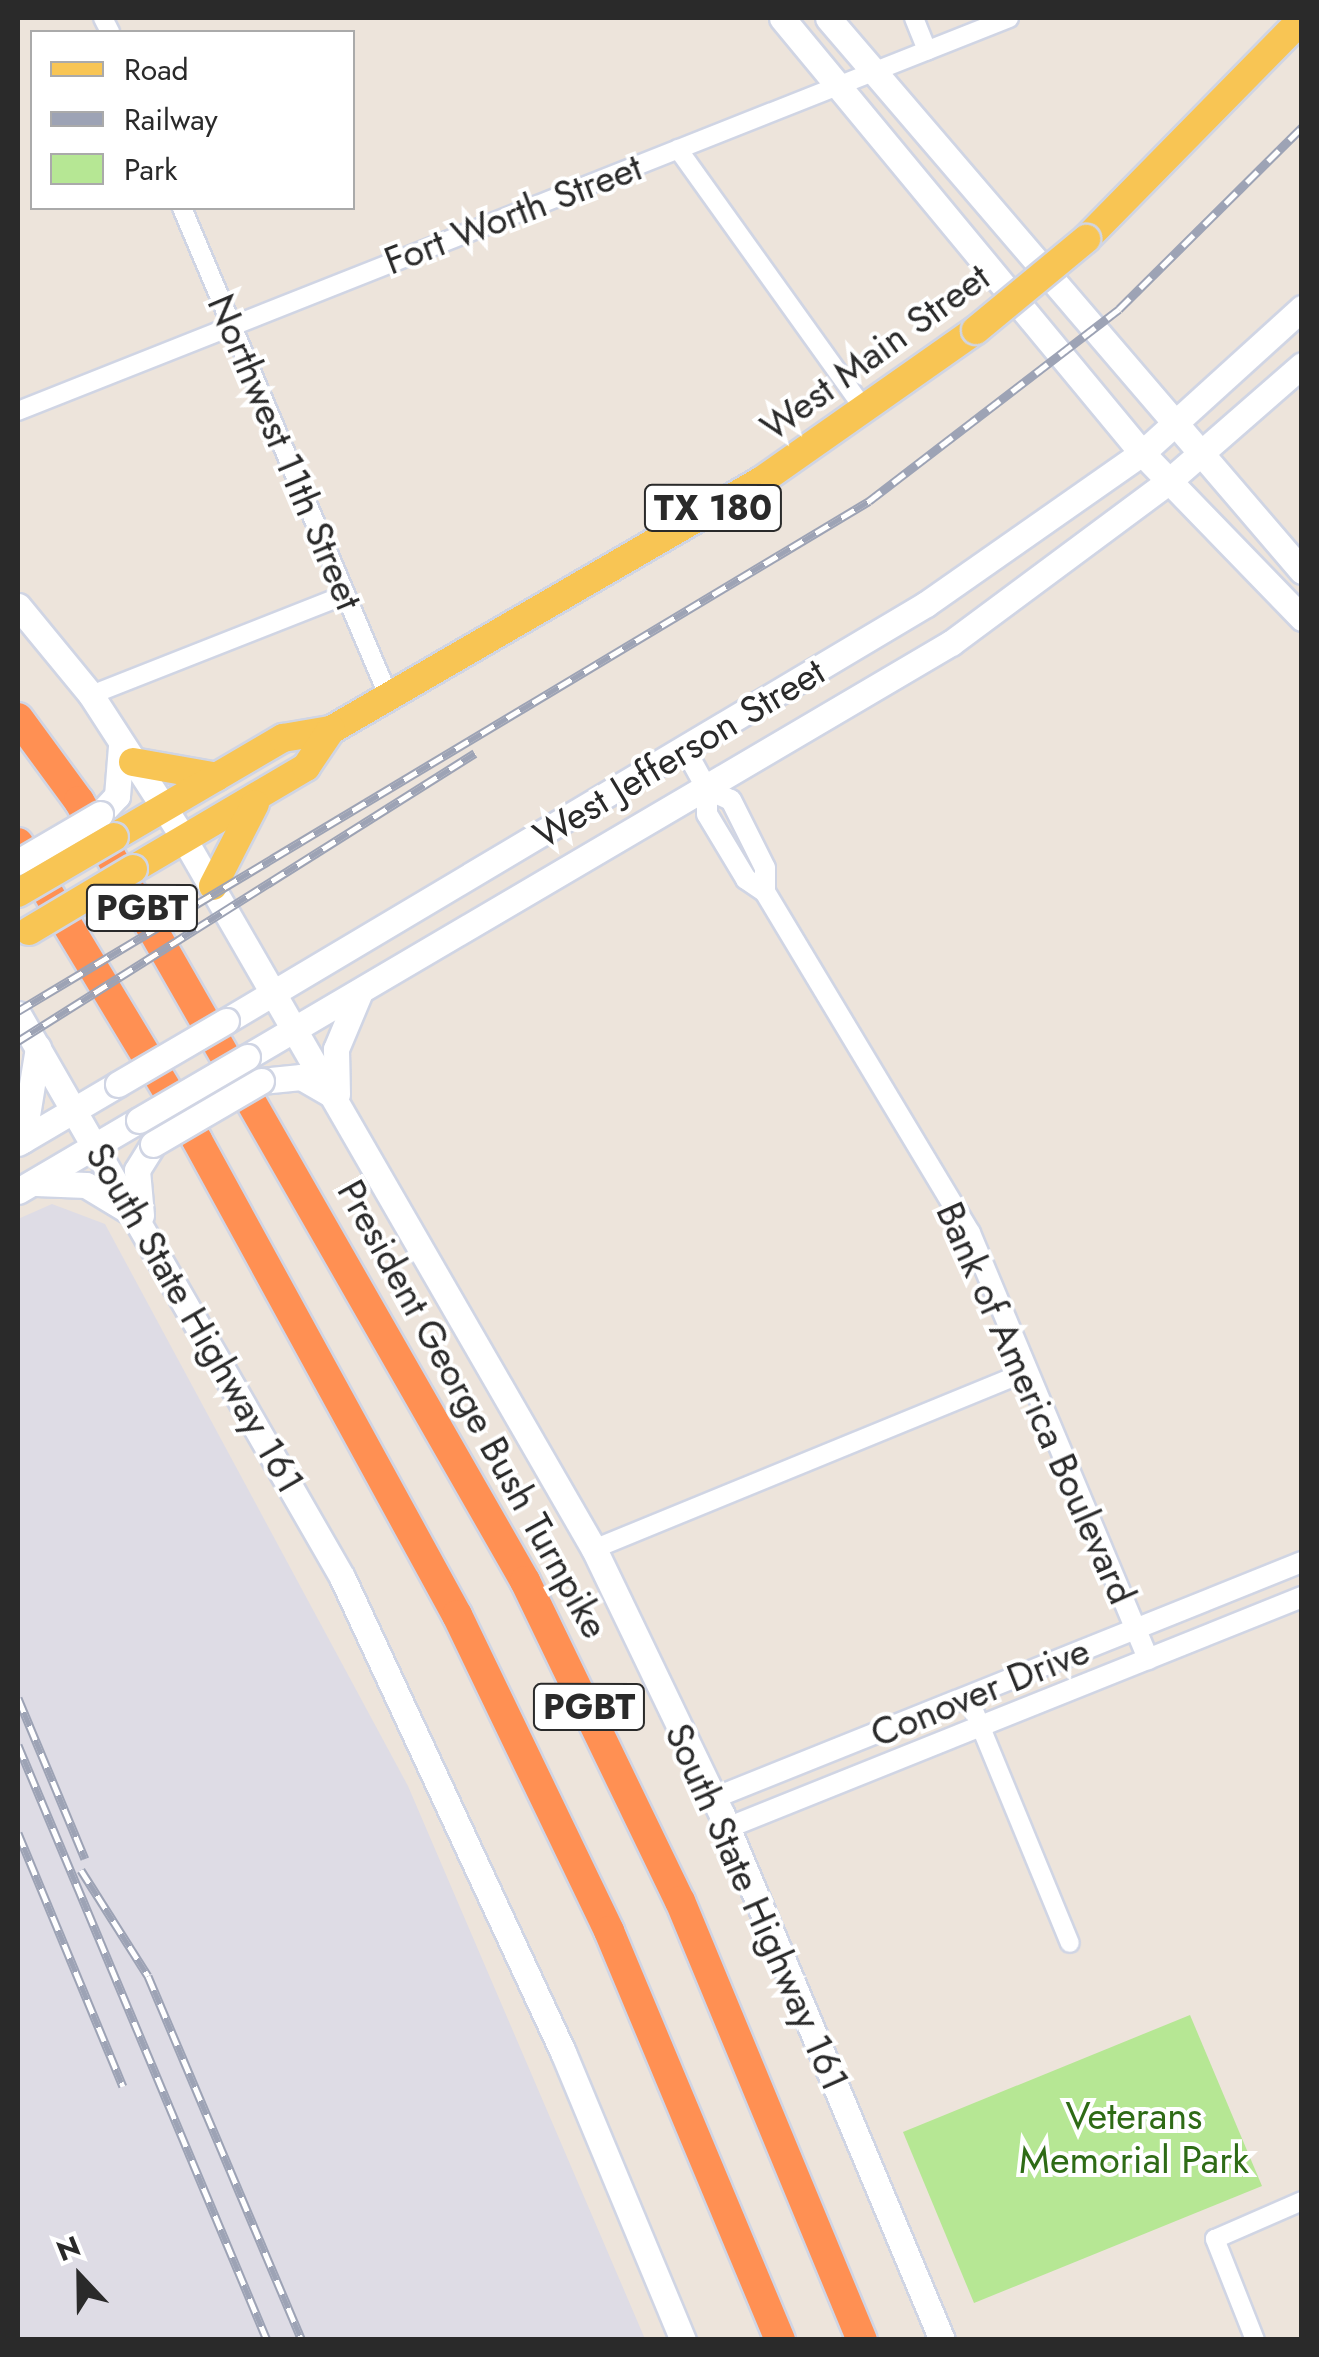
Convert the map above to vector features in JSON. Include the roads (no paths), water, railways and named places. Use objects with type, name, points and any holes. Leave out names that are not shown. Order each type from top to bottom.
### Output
[{"type":"highway","name":"President George Bush Turnpike","points":[[18,718],[80,801],[525,1581],[680,1902],[862,2340]]},
{"type":"highway","name":"PGBT","points":[[18,843],[196,1140],[456,1615],[610,1930],[780,2340]]},
{"type":"main road","points":[[782,18],[1142,453],[1302,618]]},
{"type":"main road","points":[[828,18],[1170,427],[1302,570]]},
{"type":"main road","name":"West Main Street","points":[[18,894],[107,826],[164,808],[283,738],[330,730],[866,412],[976,330],[1086,240],[1302,19]]},
{"type":"main road","name":"West Jefferson Street","points":[[20,1141],[686,751],[926,604],[1142,453],[1302,308]]},
{"type":"main road","name":"West Jefferson Street","points":[[24,1187],[707,790],[951,643],[1169,481],[1302,365]]},
{"type":"main road","name":"South State Highway 161","points":[[18,606],[91,695],[213,886],[594,1549],[714,1798],[942,2340]]},
{"type":"main road","name":"West Main Street","points":[[23,934],[306,767],[330,730]]},
{"type":"main road","points":[[18,862],[107,826],[127,754],[216,777]]},
{"type":"main road","points":[[213,886],[238,822],[268,790]]},
{"type":"main road","points":[[336,1100],[336,1049],[360,992]]},
{"type":"main road","name":"South State Highway 161","points":[[18,1014],[141,1219],[342,1578],[427,1753],[684,2340]]},
{"type":"main road","points":[[20,1141],[38,1047]]},
{"type":"main road","points":[[141,1219],[137,1170],[153,1144],[261,1080],[302,1077],[336,1100]]},
{"type":"main road","points":[[24,1187],[86,1186],[141,1219]]},
{"type":"street","points":[[914,18],[927,51]]},
{"type":"street","name":"Fort Worth Street","points":[[18,411],[1009,18]]},
{"type":"street","points":[[678,149],[866,412]]},
{"type":"street","name":"Northwest 11th Street","points":[[183,210],[388,696]]},
{"type":"street","points":[[91,695],[345,595]]},
{"type":"street","name":"Bank of America Boulevard","points":[[686,751],[707,790],[732,800],[765,868],[764,892],[970,1234],[1148,1659]]},
{"type":"street","points":[[594,1549],[1028,1371]]},
{"type":"street","name":"Conover Drive","points":[[714,1798],[1302,1562]]},
{"type":"street","name":"Conover Drive","points":[[727,1828],[1302,1597]]},
{"type":"street","points":[[968,1696],[1070,1943]]},
{"type":"street","points":[[1256,2340],[1215,2239],[1302,2200]]},
{"type":"railway","points":[[18,1011],[869,501],[1119,309],[1302,127]]},
{"type":"railway","points":[[18,1041],[475,753]]},
{"type":"railway","points":[[18,1698],[85,1859]]},
{"type":"railway","points":[[18,1745],[267,2340]]},
{"type":"railway","points":[[18,1833],[123,2086]]},
{"type":"railway","points":[[81,1870],[148,1976],[302,2340]]},
{"type":"park label","name":"Veterans Memorial Park","points":[[1134,2138]]}]
